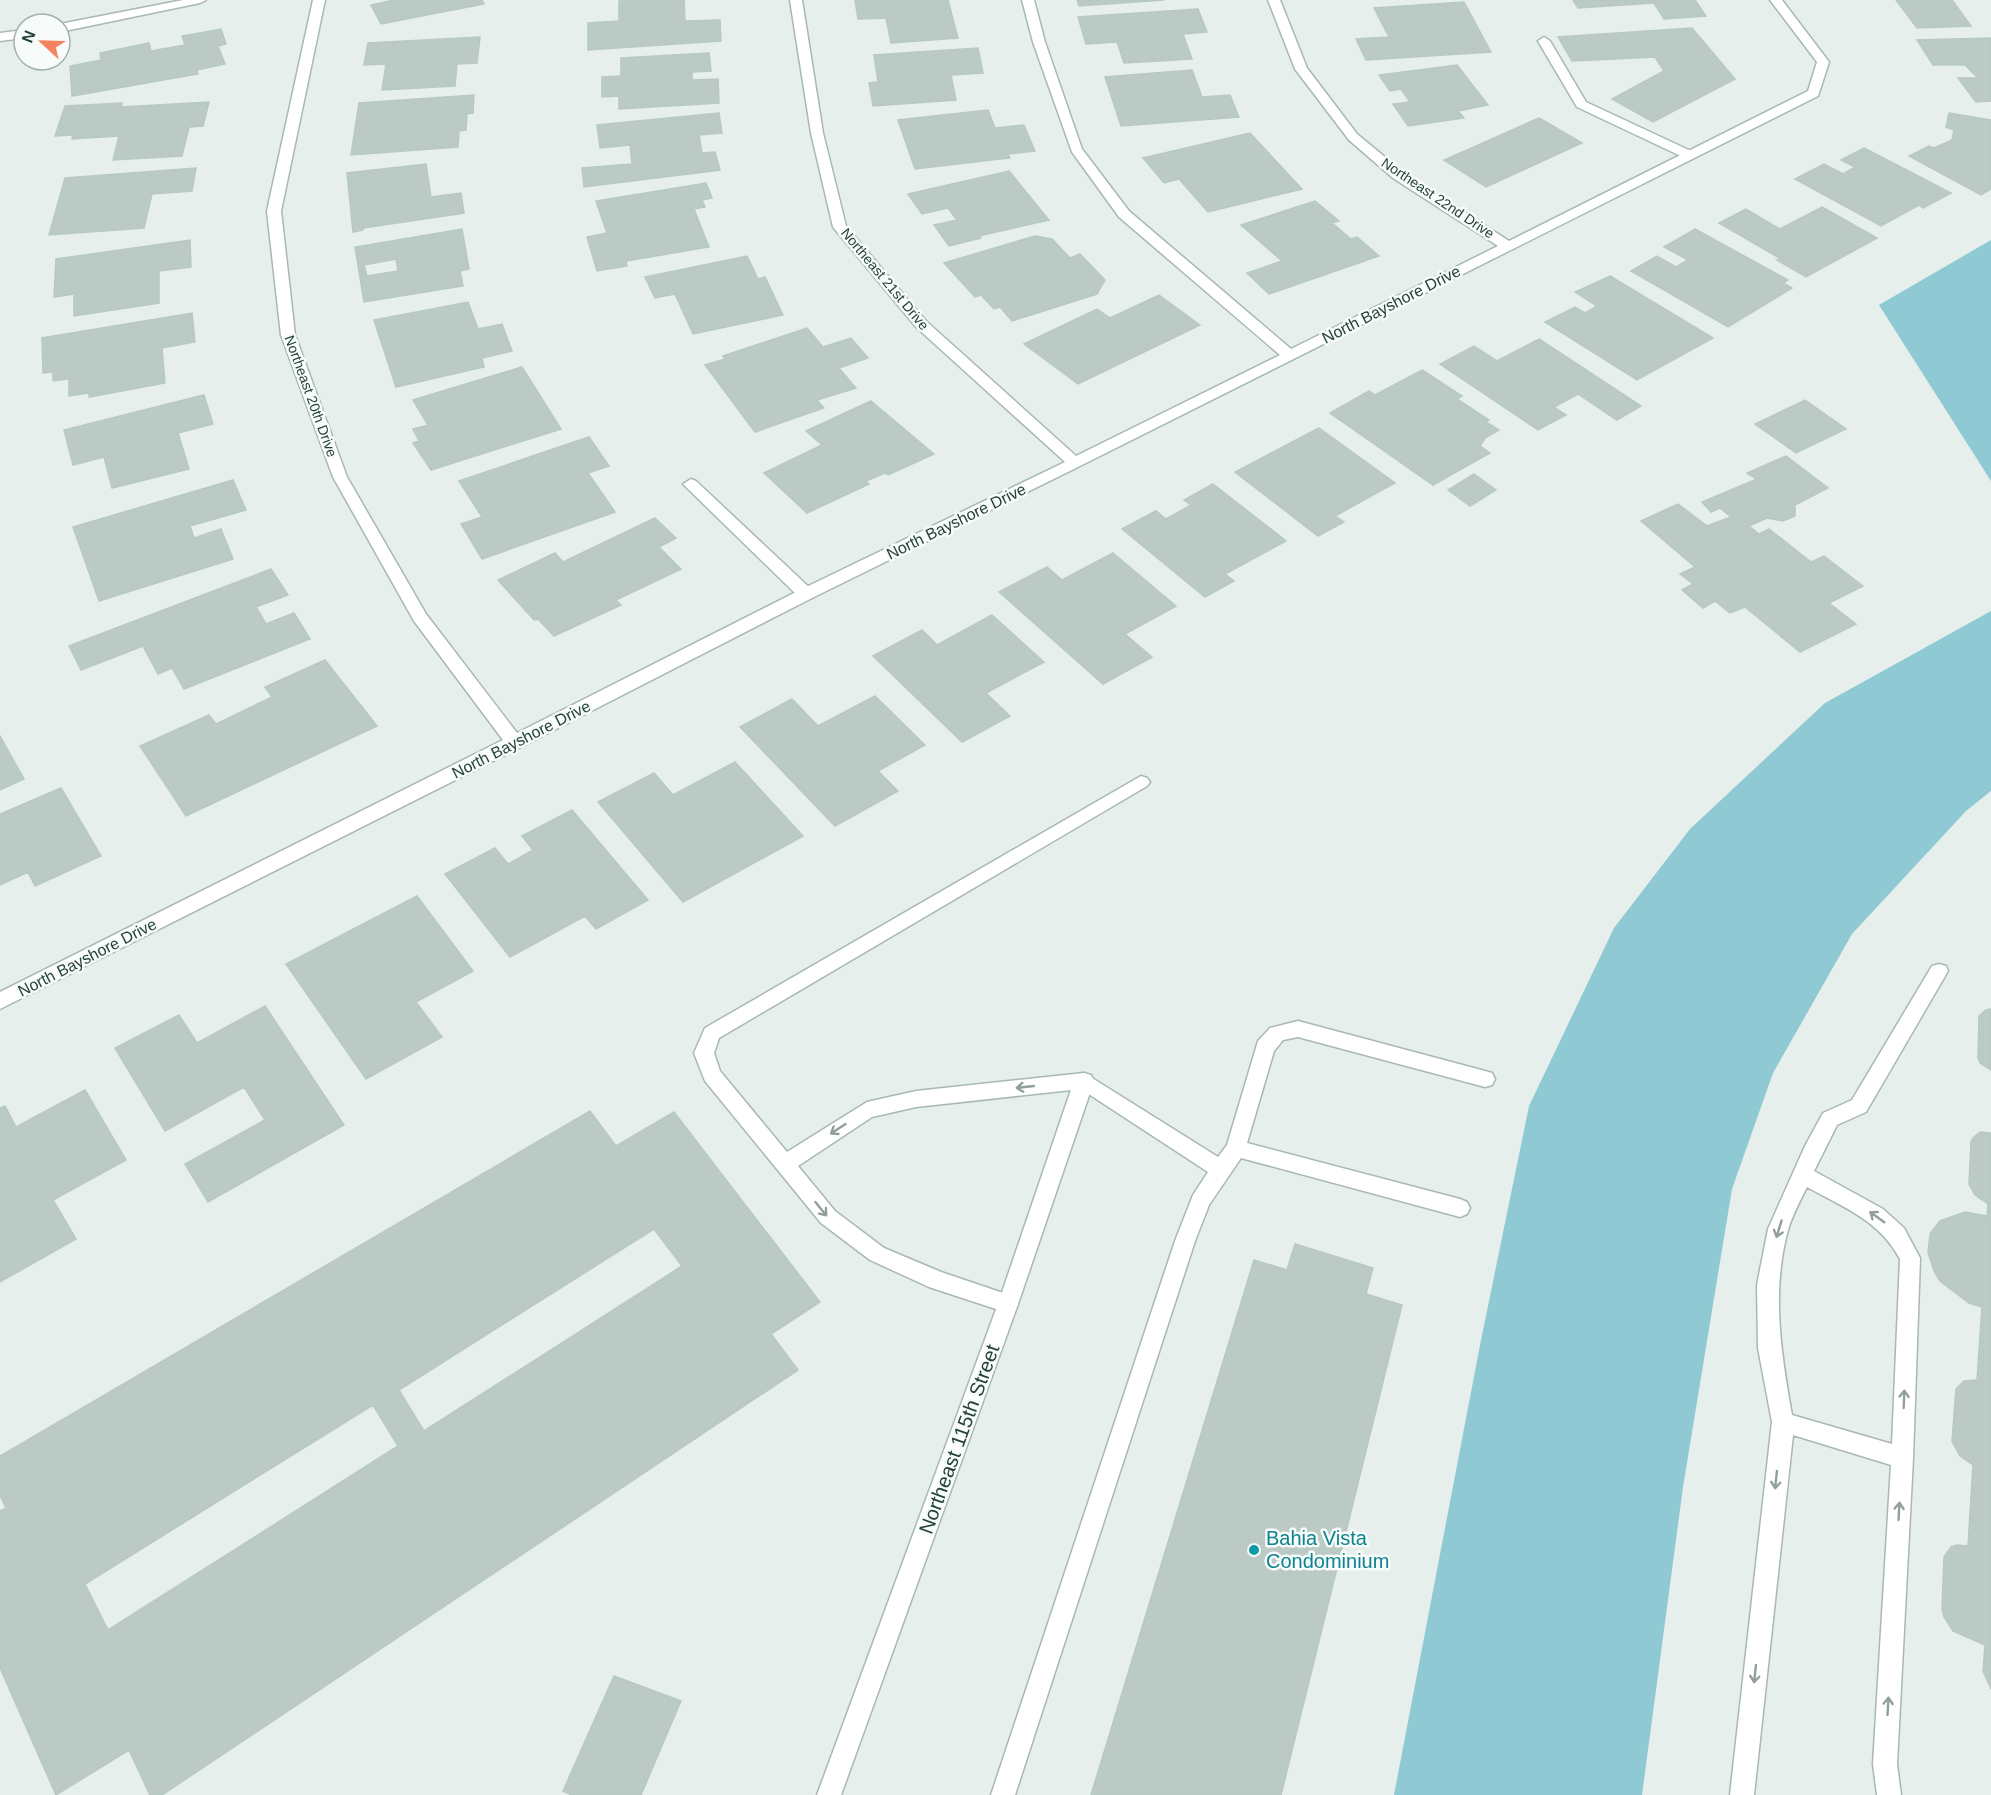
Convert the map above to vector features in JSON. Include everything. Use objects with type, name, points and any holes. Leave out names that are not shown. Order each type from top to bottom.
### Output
[{"type":"street","points":[[72,26],[200,0]]},
{"type":"street","name":"Northeast 20th Drive","points":[[319,0],[274,211],[288,335],[340,477],[420,616],[515,743]]},
{"type":"street","name":"Northeast 21st Drive","points":[[796,0],[817,133],[840,227],[921,324],[1075,463]]},
{"type":"street","points":[[1028,0],[1039,42],[1076,149],[1124,214],[1289,355]]},
{"type":"street","name":"Northeast 22nd Drive","points":[[1274,0],[1301,69],[1353,137],[1398,175],[1508,246]]},
{"type":"street","name":"North Bayshore Drive","points":[[0,1001],[515,743],[806,594],[1075,463],[1814,93],[1823,62],[1776,0]]},
{"type":"street","points":[[1544,41],[1581,104],[1689,155]]},
{"type":"street","points":[[692,484],[806,594]]},
{"type":"street","points":[[1008,1304],[936,1280],[877,1254],[828,1217],[712,1075],[704,1053],[712,1033],[1141,782]]},
{"type":"street","points":[[1742,1795],[1783,1422],[1769,1348],[1767,1285],[1778,1229],[1830,1119],[1859,1106],[1939,971]]},
{"type":"street","points":[[1002,1795],[1185,1241],[1200,1201],[1236,1148],[1265,1047],[1277,1034],[1298,1029],[1485,1079]]},
{"type":"street","points":[[785,1164],[867,1110],[916,1099],[1084,1081],[1220,1169]]},
{"type":"street","name":"Northeast 115th Street","points":[[829,1795],[1008,1304],[1084,1081]]},
{"type":"street","points":[[1236,1148],[1460,1208]]},
{"type":"street","points":[[1802,1175],[1876,1215],[1897,1234],[1910,1258],[1902,1458],[1885,1764],[1889,1795]]},
{"type":"street","points":[[1783,1422],[1902,1458]]},
{"type":"water","points":[[1991,240],[1991,481],[1879,305]]},
{"type":"water","points":[[1991,611],[1991,791],[1966,811],[1852,934],[1773,1073],[1732,1189],[1683,1487],[1642,1795],[1394,1795],[1480,1345],[1529,1106],[1614,928],[1690,829],[1825,703]]},
{"type":"building","points":[[394,0],[482,0],[484,4],[381,24],[371,5]]},
{"type":"building","points":[[684,0],[685,21],[720,20],[721,41],[588,50],[588,23],[619,21],[619,1]]},
{"type":"building","points":[[855,0],[948,0],[958,38],[891,43],[886,18],[858,19]]},
{"type":"building","points":[[1077,0],[1164,0],[1079,6]]},
{"type":"building","points":[[1573,0],[1695,0],[1706,16],[1664,19],[1654,3],[1578,8]]},
{"type":"building","points":[[1896,0],[1952,0],[1971,26],[1917,28]]},
{"type":"building","points":[[1464,2],[1491,52],[1366,60],[1356,39],[1389,37],[1374,8]]},
{"type":"building","points":[[1198,9],[1207,32],[1183,34],[1192,59],[1124,63],[1117,42],[1086,44],[1078,17]]},
{"type":"building","points":[[1692,28],[1735,79],[1653,122],[1612,99],[1664,71],[1655,57],[1572,61],[1558,37]]},
{"type":"building","points":[[221,29],[226,44],[218,46],[225,64],[197,70],[198,74],[72,96],[72,66],[101,60],[100,53],[149,43],[151,51],[185,45],[182,36]]},
{"type":"building","points":[[480,37],[477,63],[457,64],[455,86],[382,90],[386,64],[364,65],[368,43]]},
{"type":"building","points":[[1991,38],[1991,101],[1976,102],[1958,78],[1978,78],[1965,65],[1933,65],[1917,40]]},
{"type":"building","points":[[978,48],[983,73],[951,75],[956,100],[873,106],[869,83],[878,82],[874,55]]},
{"type":"building","points":[[709,53],[711,71],[692,72],[692,80],[718,79],[719,103],[619,109],[619,96],[602,97],[602,77],[621,76],[621,58]]},
{"type":"building","points":[[1457,65],[1488,105],[1458,111],[1464,118],[1408,126],[1393,104],[1410,102],[1401,89],[1390,91],[1379,75]]},
{"type":"building","points":[[1192,70],[1202,97],[1230,95],[1239,117],[1121,126],[1105,77]]},
{"type":"building","points":[[474,95],[473,113],[467,114],[466,130],[459,131],[458,147],[351,155],[359,103]]},
{"type":"building","points":[[209,102],[203,126],[189,127],[182,156],[113,160],[119,136],[72,139],[73,135],[55,136],[65,106],[122,103],[121,107]]},
{"type":"building","points":[[988,110],[995,128],[1024,125],[1035,151],[1008,154],[1010,158],[915,169],[898,120]]},
{"type":"building","points":[[719,113],[722,133],[699,135],[702,153],[715,152],[720,170],[584,187],[582,168],[632,164],[630,145],[600,148],[597,125]]},
{"type":"building","points":[[1949,113],[1991,120],[1991,189],[1981,195],[1909,156],[1929,146],[1934,148],[1952,140],[1954,130],[1946,127]]},
{"type":"building","points":[[1539,118],[1582,143],[1486,187],[1444,160]]},
{"type":"building","points":[[1250,133],[1302,189],[1208,212],[1179,179],[1164,183],[1143,158]]},
{"type":"building","points":[[1864,148],[1951,193],[1923,208],[1919,205],[1881,226],[1795,179],[1824,164],[1843,174],[1855,167],[1841,160]]},
{"type":"building","points":[[426,164],[431,197],[461,193],[464,213],[363,228],[363,230],[353,232],[347,173]]},
{"type":"building","points":[[196,168],[192,191],[152,194],[144,228],[49,235],[65,178]]},
{"type":"building","points":[[1009,171],[1049,220],[979,236],[981,238],[949,246],[934,225],[957,220],[948,208],[922,214],[908,194]]},
{"type":"building","points":[[706,183],[712,198],[702,200],[705,207],[694,209],[709,247],[626,261],[627,266],[597,271],[587,237],[607,233],[596,201]]},
{"type":"building","points":[[1315,201],[1339,221],[1332,223],[1351,239],[1357,237],[1379,256],[1269,294],[1247,273],[1282,261],[1241,225]]},
{"type":"building","points":[[1822,207],[1877,238],[1806,277],[1777,260],[1781,259],[1719,223],[1746,209],[1780,229]]},
{"type":"building","points":[[462,229],[469,269],[460,271],[463,286],[364,302],[355,247]],"holes":[[[396,259],[398,271],[367,276],[364,265]]]},
{"type":"building","points":[[1695,229],[1788,280],[1783,283],[1792,288],[1728,327],[1631,271],[1657,256],[1676,267],[1688,260],[1664,247]]},
{"type":"building","points":[[1035,236],[1052,239],[1070,258],[1080,254],[1105,280],[1097,294],[1012,321],[1000,307],[994,309],[981,295],[975,297],[944,263]]},
{"type":"building","points":[[190,240],[191,267],[159,271],[159,303],[74,316],[74,294],[54,297],[56,259]]},
{"type":"building","points":[[747,256],[758,279],[765,277],[783,315],[693,334],[675,294],[655,298],[645,277]]},
{"type":"building","points":[[1610,276],[1713,338],[1637,380],[1545,322],[1575,307],[1585,313],[1597,306],[1575,292]]},
{"type":"building","points":[[1159,295],[1200,325],[1078,384],[1024,344],[1097,309],[1110,318]]},
{"type":"building","points":[[468,302],[478,329],[502,324],[512,351],[482,358],[484,367],[396,387],[374,320]]},
{"type":"building","points":[[192,313],[195,342],[162,348],[165,383],[89,397],[89,393],[69,396],[69,379],[53,381],[53,372],[43,373],[42,338]]},
{"type":"building","points":[[807,328],[823,347],[851,338],[868,358],[839,368],[856,388],[817,400],[824,408],[755,432],[705,365],[725,359],[723,356]]},
{"type":"building","points":[[1539,339],[1641,406],[1617,420],[1578,394],[1554,407],[1566,415],[1538,430],[1440,364],[1474,346],[1497,361]]},
{"type":"building","points":[[522,367],[561,429],[431,470],[413,443],[419,441],[413,429],[428,425],[413,400]]},
{"type":"building","points":[[1422,370],[1462,396],[1457,399],[1489,420],[1486,422],[1499,430],[1485,438],[1480,446],[1490,453],[1433,485],[1330,413],[1369,391],[1375,395]]},
{"type":"building","points":[[204,395],[213,424],[178,433],[189,469],[112,488],[104,457],[73,465],[64,430]]},
{"type":"building","points":[[1805,400],[1846,429],[1796,453],[1755,424]]},
{"type":"building","points":[[871,401],[934,454],[888,475],[885,473],[866,481],[869,484],[807,513],[764,473],[822,445],[806,431]]},
{"type":"building","points":[[1319,428],[1395,483],[1335,516],[1344,522],[1318,536],[1235,472]]},
{"type":"building","points":[[589,437],[609,466],[588,473],[615,512],[482,559],[461,524],[482,517],[459,481]]},
{"type":"building","points":[[1786,456],[1828,488],[1795,505],[1795,516],[1783,521],[1767,518],[1749,526],[1759,534],[1769,529],[1811,562],[1824,556],[1863,586],[1829,603],[1856,624],[1800,652],[1745,607],[1730,613],[1715,601],[1703,608],[1682,590],[1693,584],[1680,574],[1695,567],[1641,521],[1678,504],[1707,526],[1731,517],[1720,508],[1711,512],[1702,502],[1757,479],[1747,473]]},
{"type":"building","points":[[1474,474],[1496,490],[1470,506],[1448,490]]},
{"type":"building","points":[[233,480],[246,510],[190,526],[194,538],[221,529],[233,559],[99,601],[73,527]]},
{"type":"building","points":[[1213,484],[1286,541],[1225,574],[1234,581],[1205,597],[1122,529],[1156,511],[1166,519],[1191,505],[1184,500]]},
{"type":"building","points":[[655,518],[676,538],[659,547],[681,569],[616,600],[621,605],[554,636],[538,619],[534,620],[498,580],[555,553],[563,562]]},
{"type":"building","points":[[1113,553],[1176,606],[1125,634],[1152,657],[1103,684],[999,592],[1047,567],[1062,580]]},
{"type":"building","points":[[271,569],[288,595],[256,607],[266,624],[294,613],[310,639],[184,689],[172,668],[158,674],[143,646],[81,670],[69,646]]},
{"type":"building","points":[[992,615],[1044,662],[986,693],[1010,716],[962,742],[873,656],[922,630],[937,645]]},
{"type":"building","points":[[325,660],[377,726],[186,816],[140,746],[209,715],[216,724],[272,697],[265,687]]},
{"type":"building","points":[[875,696],[925,745],[878,771],[898,791],[835,826],[740,727],[792,699],[818,726]]},
{"type":"building","points":[[0,736],[24,779],[0,790]]},
{"type":"building","points":[[735,762],[803,836],[683,902],[598,802],[654,773],[673,795]]},
{"type":"building","points":[[61,788],[101,856],[35,886],[28,872],[0,885],[0,814]]},
{"type":"building","points":[[572,810],[648,900],[596,929],[585,916],[510,957],[445,874],[495,848],[508,864],[533,850],[522,836]]},
{"type":"building","points":[[417,896],[473,971],[416,1002],[442,1037],[366,1079],[286,964]]},
{"type":"building","points":[[265,1006],[344,1125],[208,1202],[185,1164],[265,1120],[244,1087],[165,1131],[115,1048],[179,1015],[197,1043]]},
{"type":"building","points":[[1991,1009],[1991,1070],[1980,1063],[1978,1058],[1979,1016]]},
{"type":"building","points":[[85,1090],[126,1160],[53,1200],[76,1239],[0,1282],[0,1108],[5,1106],[16,1127]]},
{"type":"building","points":[[590,1111],[616,1146],[674,1112],[820,1302],[771,1334],[798,1370],[162,1795],[150,1795],[129,1750],[56,1795],[0,1668],[0,1511],[6,1508],[0,1495],[0,1456]],"holes":[[[654,1229],[682,1266],[424,1431],[399,1390]],[[373,1405],[398,1446],[108,1630],[85,1584]]]},
{"type":"building","points":[[1980,1132],[1991,1133],[1991,1689],[1983,1671],[1985,1645],[1953,1631],[1942,1609],[1944,1557],[1951,1547],[1968,1546],[1973,1465],[1960,1456],[1952,1441],[1956,1389],[1964,1381],[1977,1380],[1982,1307],[1969,1303],[1940,1281],[1928,1252],[1930,1234],[1940,1221],[1965,1212],[1987,1216],[1988,1204],[1975,1195],[1969,1184],[1971,1142]]},
{"type":"building","name":"Bahia Vista Condominium","points":[[1295,1244],[1373,1268],[1366,1294],[1402,1305],[1281,1795],[1091,1795],[1254,1260],[1287,1270]]},
{"type":"building","points":[[614,1676],[681,1701],[641,1795],[572,1795],[563,1791]]},
{"type":"place","name":"Bahia Vista Condominium","points":[[1254,1550]]}]
